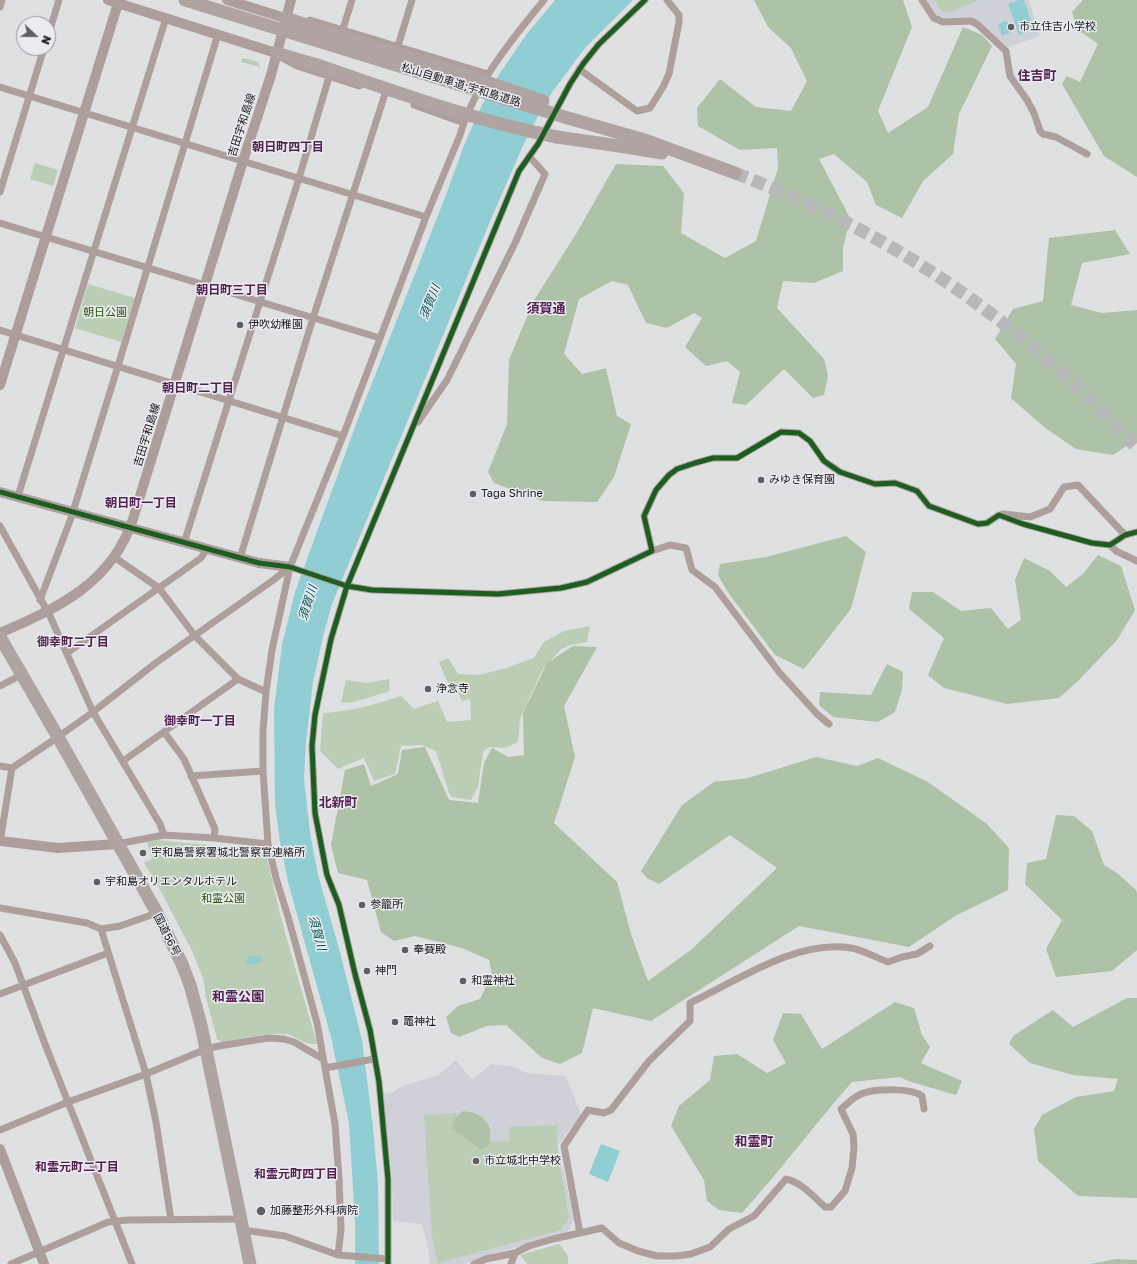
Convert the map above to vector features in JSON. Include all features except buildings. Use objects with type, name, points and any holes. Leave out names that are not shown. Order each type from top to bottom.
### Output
[{"type":"highway","name":"松山自動車道;宇和島道路","points":[[185,0],[569,115]]},
{"type":"highway","points":[[285,18],[512,90],[598,127],[648,142],[735,173]]},
{"type":"highway","points":[[276,53],[317,65],[454,111],[520,129],[557,137],[619,146],[707,162]]},
{"type":"highway","name":"国道56号","points":[[0,638],[58,737],[157,913],[182,964],[190,985],[206,1049],[250,1264]]},
{"type":"street","points":[[0,7],[2,0]]},
{"type":"street","points":[[54,16],[59,0]]},
{"type":"street","points":[[227,0],[285,18],[307,19],[344,29],[488,74]]},
{"type":"street","name":"吉田宇和島線","points":[[0,633],[48,612],[83,590],[99,575],[114,557],[125,540],[271,75],[291,0]]},
{"type":"street","points":[[344,29],[352,0]]},
{"type":"street","points":[[398,46],[412,0]]},
{"type":"street","points":[[323,1059],[314,1009],[276,878],[268,844],[263,771],[263,731],[266,692],[272,650],[294,568],[295,558],[426,217],[464,123],[488,74],[525,23],[544,0]]},
{"type":"street","points":[[12,1264],[108,1222],[128,1220],[171,1220],[242,1224],[286,1236],[338,1255],[387,1261],[388,1179],[379,1082],[371,1060],[370,1030],[354,974],[338,905],[327,875],[315,813],[312,746],[315,715],[330,638],[344,585],[414,427],[519,171],[538,144],[579,70],[599,44],[645,0]]},
{"type":"street","points":[[579,70],[637,111],[650,108],[669,74],[679,22],[679,15],[667,0]]},
{"type":"street","points":[[922,0],[934,18],[942,22],[971,21],[977,24],[1006,51],[1010,76],[1034,113],[1040,131],[1043,134],[1056,137],[1087,154]]},
{"type":"street","points":[[0,385],[84,113],[115,1],[276,53],[292,64],[328,77],[385,94],[464,123]]},
{"type":"street","points":[[18,496],[166,18]]},
{"type":"street","points":[[40,600],[72,512],[118,366],[218,34]]},
{"type":"street","points":[[0,192],[42,56]]},
{"type":"street","points":[[184,543],[299,178],[328,77]]},
{"type":"street","points":[[0,87],[426,217]]},
{"type":"street","points":[[240,558],[282,417],[385,94]]},
{"type":"street","points":[[414,427],[422,418],[447,380],[515,243],[545,174],[529,156]]},
{"type":"street","points":[[0,223],[380,338]]},
{"type":"street","points":[[0,330],[343,436]]},
{"type":"street","points":[[652,551],[644,516],[656,490],[669,475],[677,468],[713,458],[737,458],[781,432],[799,433],[810,440],[824,461],[840,472],[875,484],[895,483],[917,491],[929,506],[978,524],[986,523],[999,515],[1004,514],[1030,517],[1050,509],[1064,487],[1078,485],[1125,535]]},
{"type":"street","points":[[0,492],[240,558],[264,564],[294,568],[344,585],[372,590],[498,594],[561,588],[587,582],[652,551],[670,545],[686,548],[692,570],[715,587],[779,672],[817,714],[829,724]]},
{"type":"street","points":[[999,515],[1023,524],[1092,543],[1110,545],[1116,551],[1137,561]]},
{"type":"street","points":[[0,526],[48,612],[93,712],[160,824],[164,835]]},
{"type":"street","points":[[1110,545],[1125,535],[1137,532]]},
{"type":"street","points":[[66,652],[70,651],[160,588],[201,558],[207,549]]},
{"type":"street","points":[[114,557],[160,588],[195,636],[238,679],[266,692]]},
{"type":"street","points":[[0,766],[12,768],[93,712],[157,662],[271,582],[294,568]]},
{"type":"street","points":[[0,686],[21,675]]},
{"type":"street","points":[[123,761],[238,679]]},
{"type":"street","points":[[164,732],[184,759],[215,829],[214,838]]},
{"type":"street","points":[[12,768],[0,842],[58,848],[117,844],[164,835],[214,838],[268,844]]},
{"type":"street","points":[[191,776],[263,771]]},
{"type":"street","points":[[0,908],[87,923],[101,929],[120,926],[157,913]]},
{"type":"street","points":[[101,929],[124,999],[146,1074],[156,1122],[171,1220]]},
{"type":"street","points":[[0,935],[15,963],[132,1264]]},
{"type":"street","points":[[580,1233],[564,1146],[588,1110],[604,1113],[611,1110],[649,1061],[690,1021],[690,1003],[766,964],[792,954],[824,947],[852,948],[888,962],[902,957],[918,954],[930,946]]},
{"type":"street","points":[[0,994],[108,953]]},
{"type":"street","points":[[0,1130],[68,1102],[146,1074],[206,1049],[268,1038],[284,1039],[294,1042],[323,1059],[329,1067],[339,1180],[341,1229],[338,1255]]},
{"type":"street","points":[[329,1067],[371,1060]]},
{"type":"street","points":[[474,1264],[486,1259],[514,1253],[529,1246],[602,1228],[619,1243],[638,1251],[657,1256],[691,1254],[710,1247],[729,1229],[754,1216],[786,1179],[793,1180],[824,1207],[831,1207],[845,1191],[852,1168],[854,1147],[853,1134],[841,1109],[854,1098],[866,1092],[901,1090],[922,1096],[924,1109]]},
{"type":"street","points":[[0,1149],[44,1264]]},
{"type":"street","points":[[512,1264],[514,1253]]},
{"type":"shaded area","name":"市立住吉小学校","points":[[926,0],[1029,0],[1040,36],[1008,47],[974,18],[944,18],[937,15]]},
{"type":"shaded area","name":"市立城北中学校","points":[[456,1060],[472,1080],[491,1064],[515,1067],[527,1073],[565,1076],[581,1115],[558,1145],[574,1219],[568,1232],[464,1264],[430,1264],[422,1224],[393,1221],[392,1178],[383,1094],[394,1092],[400,1087],[438,1075]]},
{"type":"green space","points":[[754,0],[903,0],[912,27],[878,111],[888,133],[928,107],[963,27],[982,35],[992,46],[959,114],[953,154],[923,181],[902,218],[876,205],[867,182],[834,154],[819,159],[850,218],[843,248],[843,271],[814,283],[783,281],[777,308],[824,359],[828,376],[824,395],[813,398],[784,369],[746,405],[732,403],[740,372],[727,361],[706,366],[685,347],[702,318],[694,313],[667,328],[646,323],[628,285],[612,281],[579,299],[564,354],[582,374],[606,368],[617,416],[631,424],[614,477],[597,502],[543,501],[494,483],[488,472],[507,424],[509,360],[533,302],[576,234],[616,164],[663,166],[684,193],[681,233],[725,258],[756,241],[778,168],[777,148],[740,150],[698,126],[697,108],[720,79],[756,107],[791,111],[807,81],[791,48],[768,27]]},
{"type":"green space","points":[[934,0],[979,0],[948,13],[942,11]]},
{"type":"green space","points":[[1083,0],[1137,0],[1137,177],[1104,156],[1062,84],[1067,76],[1080,82],[1098,44],[1077,29],[1072,12]]},
{"type":"green space","points":[[243,58],[258,62],[260,67],[241,62]]},
{"type":"green space","points":[[35,163],[58,170],[53,186],[30,179]]},
{"type":"green space","points":[[1115,230],[1130,254],[1082,263],[1071,305],[1102,313],[1137,310],[1137,439],[1113,455],[1076,449],[1044,427],[1011,398],[1016,364],[995,339],[1013,309],[1043,301],[1049,238]]},
{"type":"green space","name":"朝日公園","points":[[88,284],[135,298],[121,342],[75,328]]},
{"type":"green space","points":[[846,536],[866,552],[851,609],[804,669],[775,655],[727,591],[718,575],[720,564],[766,557]]},
{"type":"green space","points":[[1098,555],[1121,566],[1135,610],[1117,640],[1078,681],[1059,698],[1007,704],[944,688],[928,675],[944,638],[909,609],[912,592],[933,592],[961,611],[991,608],[1008,629],[1021,620],[1015,580],[1024,558],[1050,571],[1066,587],[1083,574]]},
{"type":"green space","points":[[590,626],[587,642],[570,645],[560,650],[542,670],[520,719],[518,742],[506,748],[489,747],[483,752],[478,787],[471,800],[452,797],[449,793],[436,751],[421,745],[401,746],[395,774],[374,781],[364,758],[338,769],[320,751],[323,713],[372,705],[401,696],[414,709],[438,701],[447,722],[471,720],[470,699],[462,701],[455,686],[450,688],[439,662],[448,658],[458,674],[479,675],[506,668],[534,658],[544,642],[564,631]]},
{"type":"green space","points":[[573,646],[597,647],[564,706],[575,757],[554,823],[617,882],[631,934],[648,981],[692,949],[777,868],[730,835],[659,884],[647,878],[641,871],[682,805],[714,782],[748,778],[816,757],[857,766],[878,758],[928,782],[987,824],[1009,848],[1008,890],[955,916],[909,947],[799,926],[651,1021],[593,1008],[582,1053],[560,1064],[542,1058],[506,1025],[487,1026],[459,1037],[451,1033],[446,1017],[458,1006],[480,999],[492,975],[489,960],[462,948],[415,936],[394,941],[381,932],[367,880],[338,873],[331,845],[345,770],[364,764],[371,786],[398,774],[402,750],[425,747],[449,800],[478,803],[484,763],[492,748],[508,757],[524,755],[523,713],[547,663]]},
{"type":"green space","points":[[887,664],[903,672],[902,690],[895,712],[878,722],[833,717],[819,705],[820,692],[871,695]]},
{"type":"green space","points":[[389,679],[390,691],[351,703],[341,702],[346,680],[367,683]]},
{"type":"green space","points":[[1056,815],[1074,816],[1092,831],[1104,865],[1117,873],[1136,890],[1137,950],[1112,971],[1056,977],[1046,949],[1062,920],[1025,884],[1027,863],[1046,859]]},
{"type":"green space","name":"和霊公園","points":[[157,840],[259,850],[266,854],[282,922],[317,1044],[303,1042],[286,1034],[262,1035],[222,1042],[217,1039],[206,998],[204,981],[193,953],[156,882],[144,863],[152,859],[147,842]]},
{"type":"green space","points":[[1127,998],[1137,998],[1137,1198],[1078,1196],[1038,1161],[1034,1129],[1042,1115],[1076,1097],[1114,1091],[1118,1079],[1073,1075],[1030,1063],[1009,1044],[1013,1036],[1053,1010],[1073,1027]]},
{"type":"green space","points":[[895,1002],[914,1008],[922,1035],[930,1047],[921,1063],[962,1081],[956,1095],[908,1081],[900,1077],[852,1082],[742,1213],[719,1210],[707,1201],[704,1180],[671,1126],[679,1106],[710,1080],[714,1056],[737,1054],[767,1073],[786,1063],[773,1040],[783,1013],[801,1014],[822,1049]]},
{"type":"green space","points":[[463,1111],[476,1114],[488,1124],[490,1128],[490,1142],[488,1147],[480,1149],[452,1129],[455,1118]]},
{"type":"green space","points":[[456,1113],[460,1134],[481,1142],[509,1141],[509,1127],[557,1125],[557,1147],[569,1217],[561,1230],[438,1263],[432,1237],[424,1115]]},
{"type":"green space","points":[[559,1244],[568,1256],[568,1264],[527,1264],[520,1255]]},
{"type":"green space","points":[[1116,1259],[1137,1260],[1137,1264],[1090,1264]]},
{"type":"water","name":"須賀川","points":[[555,0],[633,0],[585,48],[553,91],[538,116],[522,148],[491,219],[332,604],[313,682],[306,742],[304,779],[310,832],[318,875],[340,952],[362,1040],[373,1127],[378,1184],[379,1264],[355,1264],[355,1222],[349,1123],[331,1037],[288,882],[280,842],[275,805],[274,709],[282,645],[295,592],[359,416],[446,195],[464,145],[482,105],[500,73],[526,35]]},
{"type":"water","points":[[1019,0],[1024,0],[1034,29],[1019,35],[1008,4]]},
{"type":"water","points":[[1007,21],[1011,32],[1002,36],[998,24]]},
{"type":"water","points":[[258,955],[262,956],[261,962],[250,965],[247,964],[246,960],[248,957]]},
{"type":"water","points":[[601,1144],[620,1151],[608,1182],[589,1174]]},
{"type":"tunnel","points":[[735,173],[806,203],[841,220],[903,254],[957,289],[1009,328],[1059,369],[1137,448]]},
{"type":"cycle path","points":[[388,1264],[388,1179],[379,1082],[370,1030],[339,905],[327,875],[315,813],[312,746],[315,715],[331,639],[347,586],[519,171],[538,144],[570,84],[583,64],[599,44],[645,0]]},
{"type":"cycle path","points":[[0,492],[259,563],[290,567],[347,586],[372,590],[498,594],[561,588],[587,582],[652,551],[644,516],[656,490],[669,475],[677,469],[713,458],[737,458],[781,432],[799,433],[810,441],[824,461],[840,472],[875,484],[895,483],[917,491],[929,506],[978,524],[987,523],[999,515],[1023,524],[1092,543],[1110,545],[1125,535],[1137,532]]},
{"type":"place","name":"市立住吉小学校","points":[[1011,27]]},
{"type":"place","name":"伊吹幼稚園","points":[[240,325]]},
{"type":"place","name":"みゆき保育園","points":[[761,480]]},
{"type":"place","name":"Taga Shrine","points":[[473,494]]},
{"type":"place","name":"浄念寺","points":[[428,689]]},
{"type":"place","name":"宇和島警察署城北警察官連絡所","points":[[143,853]]},
{"type":"place","name":"宇和島オリエンタルホテル","points":[[97,882]]},
{"type":"place","name":"参籠所","points":[[362,905]]},
{"type":"place","name":"奉賽殿","points":[[405,950]]},
{"type":"place","name":"神門","points":[[367,971]]},
{"type":"place","name":"和霊神社","points":[[463,981]]},
{"type":"place","name":"竈神社","points":[[395,1022]]},
{"type":"place","name":"市立城北中学校","points":[[476,1161]]},
{"type":"place","name":"加藤整形外科病院","points":[[261,1211]]},
{"type":"district","name":"住吉町","points":[[1037,76]]},
{"type":"district","name":"朝日町四丁目","points":[[288,147]]},
{"type":"district","name":"朝日町三丁目","points":[[232,290]]},
{"type":"district","name":"須賀通","points":[[546,309]]},
{"type":"district","name":"朝日町二丁目","points":[[198,388]]},
{"type":"district","name":"朝日町一丁目","points":[[141,503]]},
{"type":"district","name":"御幸町二丁目","points":[[73,642]]},
{"type":"district","name":"御幸町一丁目","points":[[200,721]]},
{"type":"district","name":"北新町","points":[[338,803]]},
{"type":"district","name":"和霊公園","points":[[238,997]]},
{"type":"district","name":"和霊町","points":[[754,1142]]},
{"type":"district","name":"和霊元町二丁目","points":[[77,1167]]},
{"type":"district","name":"和霊元町四丁目","points":[[296,1174]]}]
